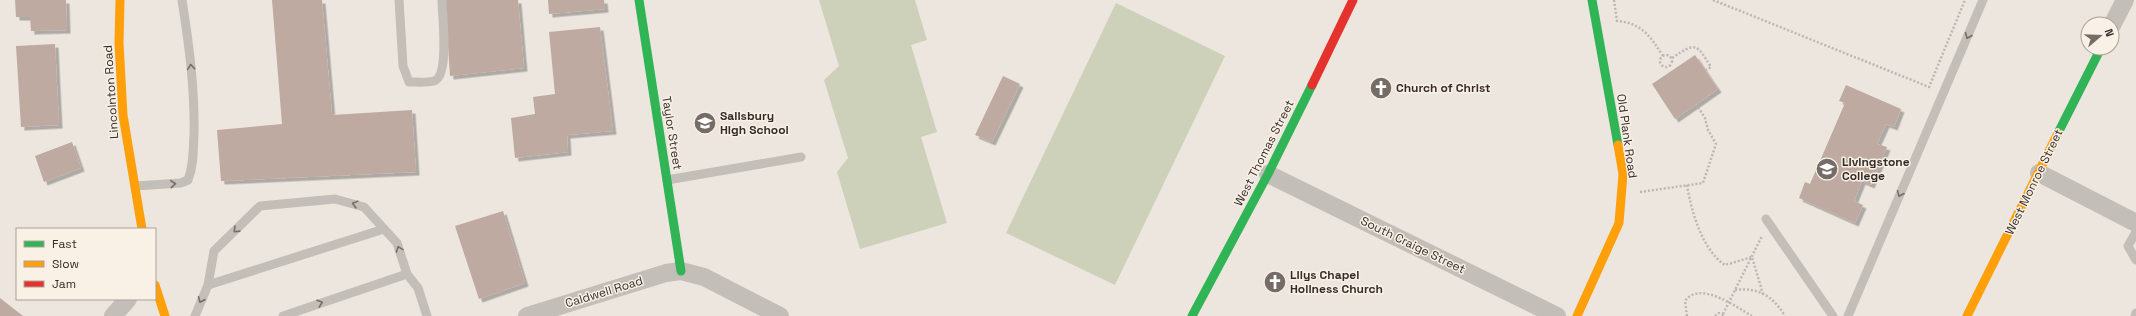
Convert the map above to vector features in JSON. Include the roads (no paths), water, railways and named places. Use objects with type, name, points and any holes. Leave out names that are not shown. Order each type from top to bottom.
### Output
[{"type":"street","name":"Lincolnton Road","points":[[120,0],[119,43],[123,115],[142,228]]},
{"type":"street","name":"Taylor Street","points":[[639,0],[681,270]]},
{"type":"street","name":"West Thomas Street","points":[[1192,316],[1268,174],[1353,0]]},
{"type":"street","name":"Old Plank Road","points":[[1577,316],[1619,223],[1623,174],[1592,0]]},
{"type":"street","points":[[2117,16],[2125,0]]},
{"type":"street","name":"West Monroe Street","points":[[1967,316],[2097,56]]},
{"type":"street","points":[[2039,173],[2136,223]]},
{"type":"street","name":"South Craige Street","points":[[1268,174],[1557,316]]},
{"type":"street","points":[[681,270],[704,277],[780,316]]},
{"type":"street","name":"Caldwell Road","points":[[527,316],[666,273],[681,270]]},
{"type":"street","points":[[156,288],[165,316]]},
{"type":"street","points":[[113,316],[127,300]]},
{"type":"lane","points":[[134,186],[181,183],[188,180],[192,171],[194,126],[192,80],[182,0]]},
{"type":"lane","points":[[399,0],[403,66],[409,82],[434,81],[439,78],[442,71],[444,58],[442,0]]},
{"type":"lane","points":[[1848,316],[1983,0]]},
{"type":"lane","points":[[667,180],[801,157]]},
{"type":"lane","points":[[195,316],[208,285],[214,251],[260,206],[335,199],[364,207],[397,243],[407,274],[418,288],[427,316]]},
{"type":"lane","points":[[1768,221],[1833,316]]},
{"type":"lane","points":[[208,285],[384,229]]},
{"type":"lane","points":[[2136,232],[2128,246],[2136,260]]},
{"type":"lane","points":[[283,316],[407,274]]},
{"type":"place","name":"Church of Christ","points":[[1381,88]]},
{"type":"place","name":"Salisbury High School","points":[[705,123]]},
{"type":"place","name":"Livingstone College","points":[[1827,169]]},
{"type":"place","name":"Lilys Chapel Holiness Church","points":[[1275,282]]}]
